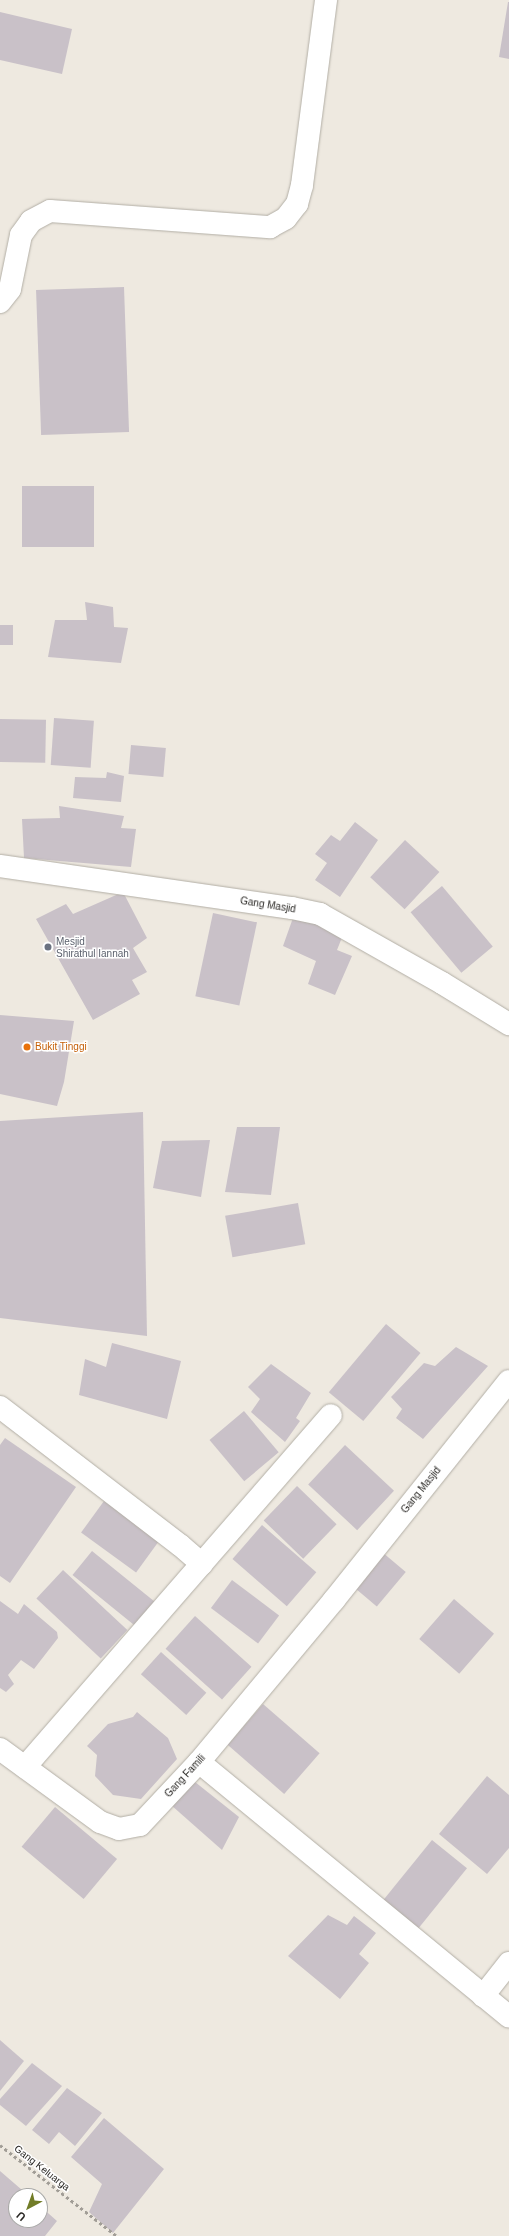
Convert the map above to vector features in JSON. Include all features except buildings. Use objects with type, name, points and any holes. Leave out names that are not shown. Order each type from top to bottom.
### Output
[{"type":"street","points":[[0,302],[10,289],[21,235],[31,221],[50,211],[270,227],[286,218],[297,204],[302,185],[326,0]]},
{"type":"street","name":"Gang Masjid","points":[[0,866],[284,906],[320,914],[442,983],[509,1024]]},
{"type":"street","name":"Gang Masjid","points":[[334,1600],[509,1381]]},
{"type":"street","points":[[0,1407],[180,1545],[202,1564]]},
{"type":"street","points":[[25,1767],[331,1415]]},
{"type":"street","name":"Gang Famili","points":[[0,1749],[100,1822],[119,1829],[140,1825],[199,1762],[334,1600]]},
{"type":"street","points":[[199,1762],[509,2017]]},
{"type":"street","points":[[483,1996],[509,1963]]},
{"type":"path","name":"Gang Keluarga","points":[[0,2145],[116,2236]]},
{"type":"place","name":"Mesjid Shirathul Iannah","points":[[48,947]]},
{"type":"place","name":"Bukit Tinggi","points":[[27,1047]]}]
